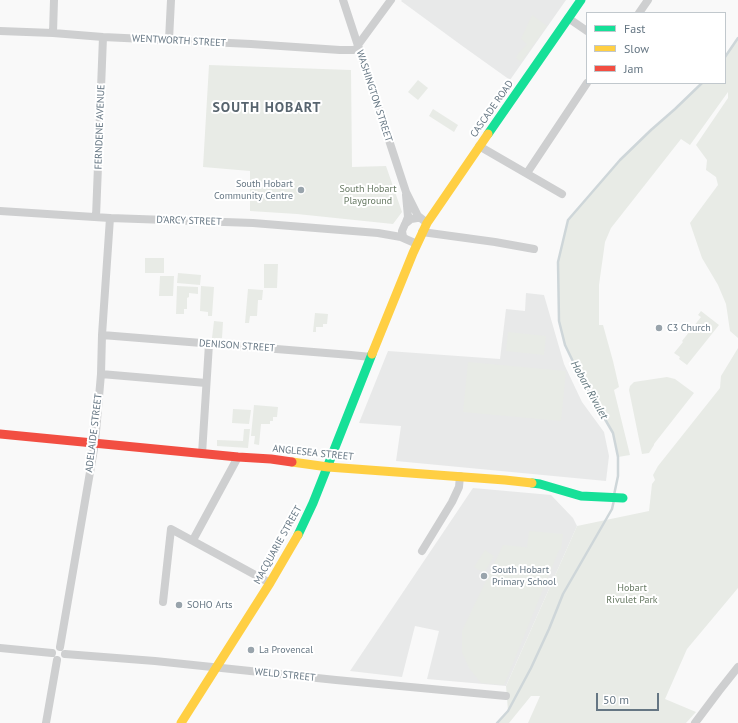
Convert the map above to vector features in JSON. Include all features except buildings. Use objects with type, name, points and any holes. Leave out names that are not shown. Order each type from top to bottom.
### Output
[{"type":"street","points":[[53,33],[54,0]]},
{"type":"street","points":[[169,40],[171,0]]},
{"type":"street","name":"WASHINGTON STREET","points":[[343,0],[406,192],[417,214],[424,221]]},
{"type":"street","points":[[358,47],[391,0]]},
{"type":"street","name":"CASCADE ROAD","points":[[422,232],[424,221],[480,146],[581,0]]},
{"type":"street","points":[[641,12],[648,0]]},
{"type":"street","points":[[568,18],[586,30]]},
{"type":"street","name":"WENTWORTH STREET","points":[[0,30],[103,38],[251,44],[340,50],[353,50],[358,47]]},
{"type":"street","name":"FERNDENE AVENUE","points":[[96,217],[103,38]]},
{"type":"street","points":[[527,173],[586,84]]},
{"type":"street","points":[[480,146],[562,194]]},
{"type":"street","name":"WASHINGTON STREET","points":[[405,223],[408,217],[406,192]]},
{"type":"street","name":"D'ARCY STREET","points":[[0,211],[110,218],[253,224],[378,233],[398,236],[417,244]]},
{"type":"street","name":"ADELAIDE STREET","points":[[60,647],[95,443],[101,374],[102,335],[110,218]]},
{"type":"street","points":[[406,239],[403,237],[402,231],[405,223],[413,218],[424,221]]},
{"type":"street","name":"D'ARCY STREET","points":[[378,233],[393,230],[405,223]]},
{"type":"street","points":[[422,232],[534,249]]},
{"type":"street","name":"MACQUARIE STREET","points":[[182,723],[270,583],[301,529],[328,467],[422,232]]},
{"type":"street","name":"DENISON STREET","points":[[102,335],[371,357]]},
{"type":"street","points":[[202,454],[209,344]]},
{"type":"street","points":[[101,374],[206,383]]},
{"type":"street","name":"ANGLESEA STREET","points":[[0,434],[238,458],[271,459],[328,467],[460,476],[540,484],[581,496],[623,498]]},
{"type":"street","points":[[193,540],[238,458]]},
{"type":"street","points":[[422,551],[452,502],[459,487],[460,476]]},
{"type":"street","points":[[163,602],[171,528],[270,583]]},
{"type":"street","points":[[0,648],[54,656],[62,658],[65,654],[64,649],[60,647],[54,648],[54,656],[46,723]]},
{"type":"street","name":"WELD STREET","points":[[65,654],[155,661],[506,696]]},
{"type":"street","points":[[695,723],[738,667]]},
{"type":"shaded area","points":[[566,0],[510,80],[401,1]]},
{"type":"shaded area","points":[[526,293],[544,295],[564,364],[582,402],[604,432],[609,456],[606,481],[396,461],[401,426],[359,423],[388,351],[500,359],[506,309],[525,311]]},
{"type":"shaded area","name":"South Hobart Primary School","points":[[473,488],[551,495],[573,518],[577,526],[506,686],[427,679],[439,631],[415,626],[402,677],[350,671]]},
{"type":"green space","points":[[532,15],[547,26],[521,62],[516,58],[527,44],[521,39]]},
{"type":"green space","points":[[738,38],[738,338],[730,331],[726,304],[718,285],[702,258],[690,223],[718,185],[716,177],[706,170],[707,160],[696,145],[728,98],[728,92],[690,145],[681,139],[611,228],[605,242],[599,285],[599,325],[603,325],[613,361],[619,387],[614,390],[630,455],[618,457],[613,433],[581,378],[565,345],[559,321],[558,262],[568,220],[620,160],[701,84],[726,84],[726,56]]},
{"type":"green space","name":"South Hobart Playground","points":[[209,65],[351,70],[352,167],[386,166],[402,212],[393,224],[297,214],[250,211],[250,171],[203,167]]},
{"type":"green space","points":[[418,80],[428,88],[418,100],[408,92]]},
{"type":"green space","points":[[433,109],[458,125],[454,132],[429,116]]},
{"type":"green space","points":[[145,258],[164,258],[164,273],[145,273]]},
{"type":"green space","points":[[264,264],[278,264],[277,288],[264,288]]},
{"type":"green space","points":[[178,273],[201,275],[200,285],[177,283]]},
{"type":"green space","points":[[160,276],[174,276],[173,296],[159,296]]},
{"type":"green space","points":[[177,286],[198,287],[198,294],[189,293],[189,297],[187,298],[187,309],[184,309],[184,314],[176,314]]},
{"type":"green space","points":[[201,286],[214,287],[212,316],[208,316],[208,312],[200,311]]},
{"type":"green space","points":[[248,289],[263,290],[262,300],[258,300],[257,316],[250,316],[249,323],[245,323]]},
{"type":"green space","points":[[701,311],[719,325],[687,365],[674,353],[701,317],[698,315]]},
{"type":"green space","points":[[315,313],[328,314],[327,324],[323,324],[323,327],[316,327],[316,332],[313,332]]},
{"type":"green space","points":[[214,321],[223,322],[222,338],[212,338]]},
{"type":"green space","points":[[508,332],[546,336],[544,355],[506,351]]},
{"type":"green space","name":"Hobart Rivulet Park","points":[[738,348],[738,588],[687,649],[665,699],[696,712],[686,723],[528,723],[540,696],[531,696],[509,723],[497,723],[508,711],[506,686],[577,526],[649,511],[652,484],[655,480],[653,475],[658,466],[720,388],[721,376]]},
{"type":"green space","points":[[468,362],[566,371],[561,421],[463,412]]},
{"type":"green space","points":[[667,377],[675,379],[694,393],[654,444],[649,453],[642,454],[629,390],[630,386],[634,382]]},
{"type":"green space","points":[[254,405],[278,407],[277,417],[273,417],[273,421],[270,421],[270,424],[261,424],[259,445],[254,444],[255,436],[251,436]]},
{"type":"green space","points":[[233,409],[251,410],[249,424],[232,423]]},
{"type":"green space","points":[[244,429],[250,429],[248,448],[217,446],[217,440],[243,441]]},
{"type":"green space","points":[[529,531],[563,534],[561,550],[559,550],[504,685],[481,683],[469,668],[462,652],[462,631],[503,545],[534,548],[527,547]]},
{"type":"green space","points":[[485,550],[494,556],[484,573],[474,567]]},
{"type":"waterway","name":"Hobart Rivulet","points":[[726,56],[738,38]]},
{"type":"waterway","name":"Hobart Rivulet","points":[[614,495],[618,476],[618,457],[613,433],[581,378],[565,345],[559,321],[558,262],[568,220],[620,160],[701,84]]},
{"type":"waterway","name":"Hobart Rivulet","points":[[497,723],[508,711],[531,668],[563,594],[612,509],[614,500]]},
{"type":"traffic: fast","points":[[488,134],[581,0]]},
{"type":"traffic: fast","points":[[298,535],[313,503],[372,354]]},
{"type":"traffic: fast","points":[[532,483],[581,496],[623,498]]},
{"type":"traffic: slow","points":[[372,354],[413,253],[427,223],[488,134]]},
{"type":"traffic: slow","points":[[292,462],[328,467],[532,483]]},
{"type":"traffic: slow","points":[[181,723],[270,583],[298,535]]},
{"type":"traffic: jam","points":[[0,434],[292,462]]},
{"type":"place","name":"South Hobart Community Centre","points":[[301,190]]},
{"type":"place","name":"C3 Church","points":[[659,328]]},
{"type":"place","name":"South Hobart Primary School","points":[[484,576]]},
{"type":"place","name":"SOHO Arts","points":[[179,605]]},
{"type":"place","name":"La Provencal","points":[[251,650]]},
{"type":"district","name":"SOUTH HOBART","points":[[267,108]]}]
